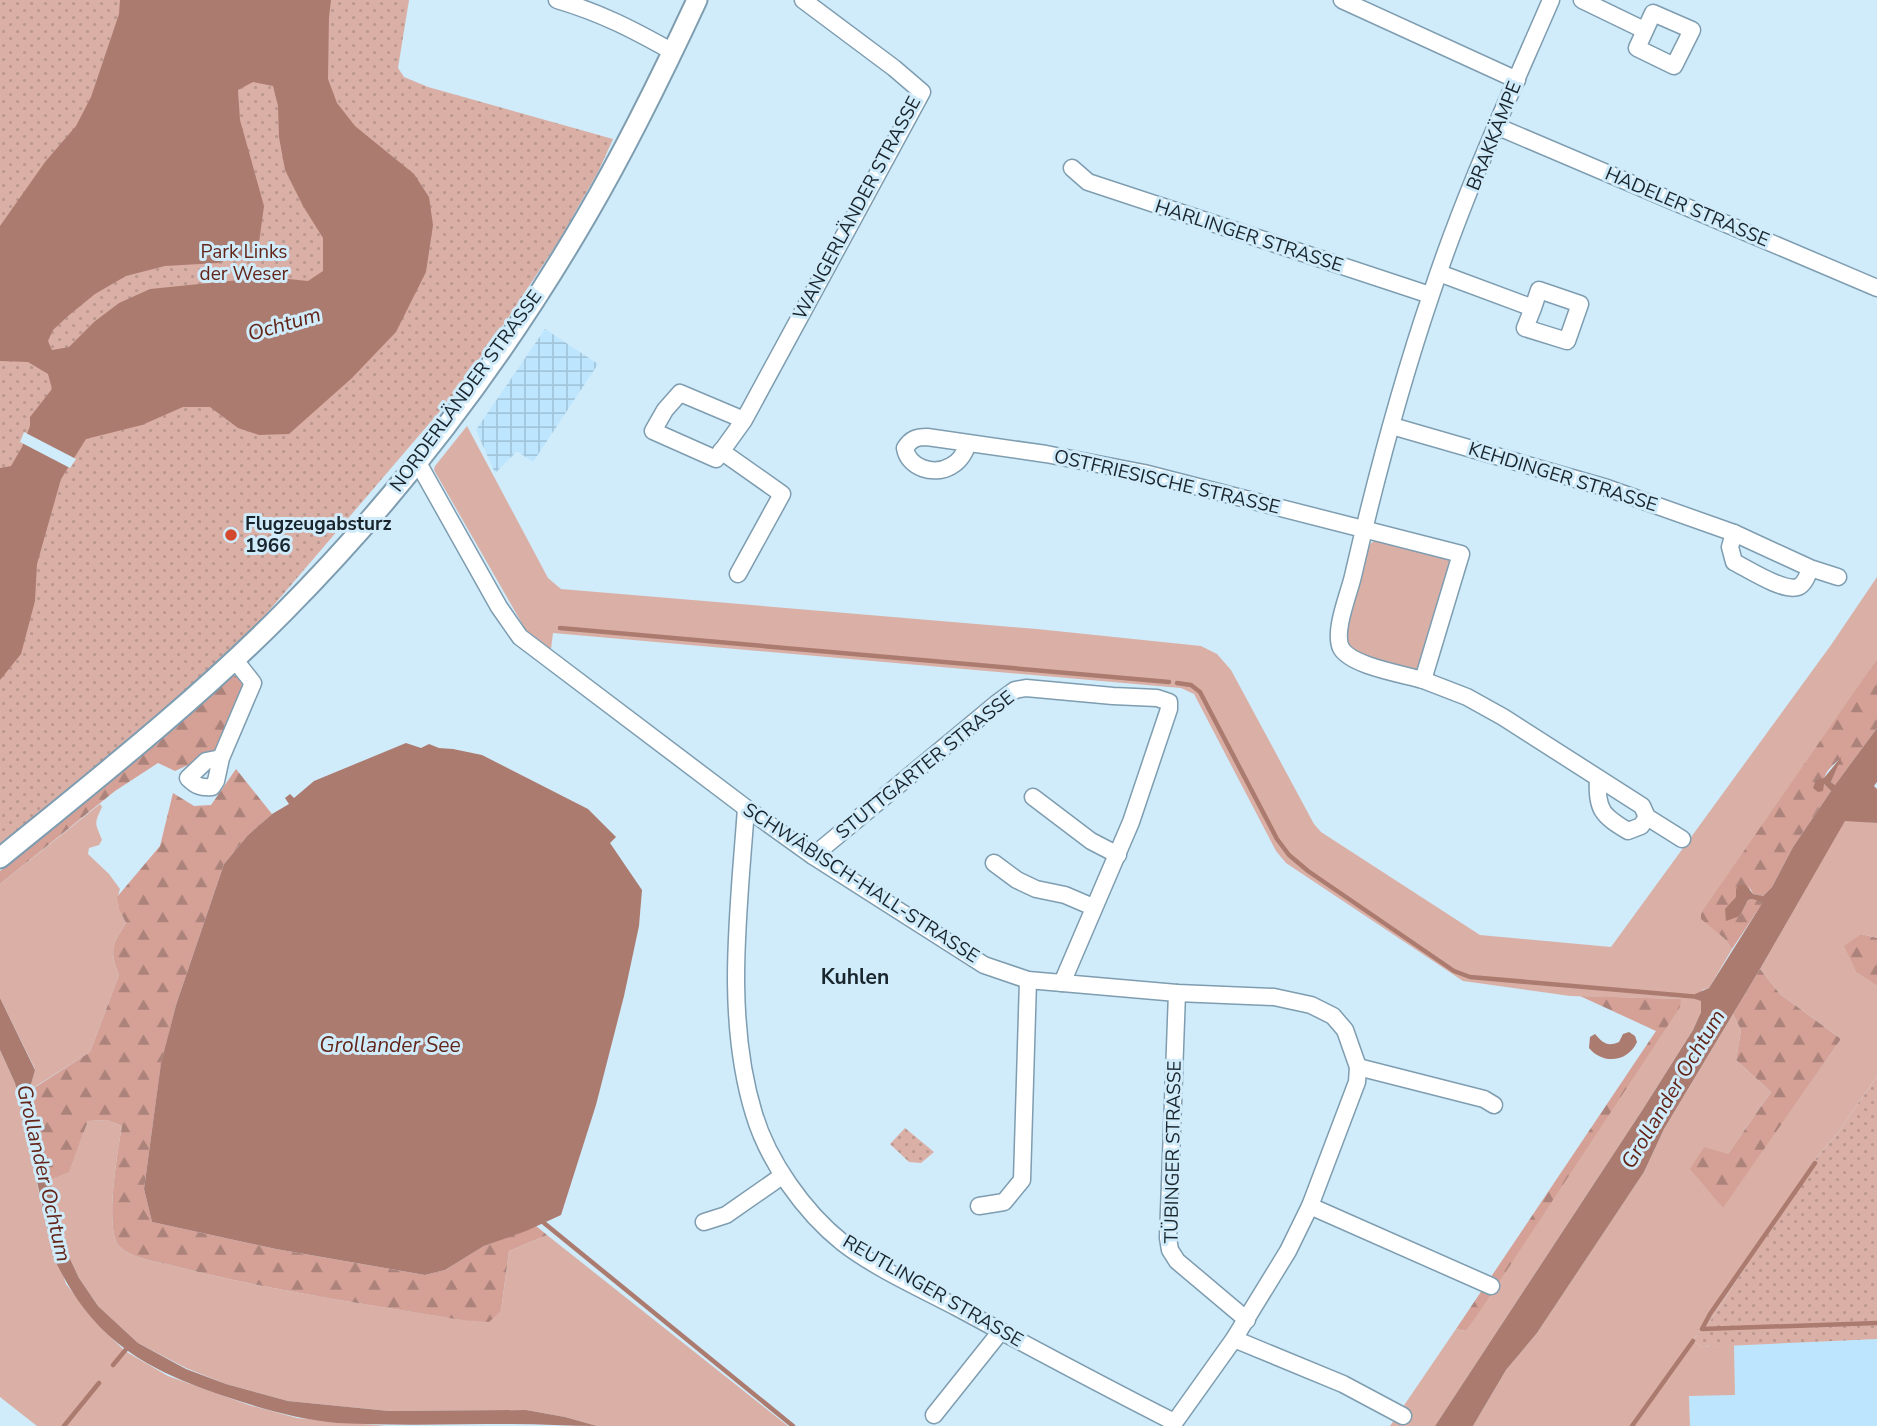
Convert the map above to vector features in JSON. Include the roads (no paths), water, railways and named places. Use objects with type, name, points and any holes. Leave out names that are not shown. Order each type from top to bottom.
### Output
[{"type":"street","points":[[556,0],[594,11],[619,22],[673,52]]},
{"type":"street","name":"NORDERLÄNDER STRASSE","points":[[0,858],[157,729],[235,660],[332,561],[416,461],[491,364],[530,307],[617,162],[697,0]]},
{"type":"street","name":"WANGERLÄNDER STRASSE","points":[[744,420],[922,92],[803,0]]},
{"type":"street","points":[[1342,0],[1517,80]]},
{"type":"street","name":"BRAKKÄMPE","points":[[1551,0],[1496,126],[1430,295],[1364,529],[1340,626],[1339,644],[1349,658],[1423,680],[1467,697],[1503,717],[1642,806],[1647,817],[1682,839]]},
{"type":"street","points":[[1582,0],[1644,30]]},
{"type":"street","name":"HADELER STRASSE","points":[[1496,126],[1877,288]]},
{"type":"street","name":"HARLINGER STRASSE","points":[[1072,168],[1088,183],[1430,295]]},
{"type":"street","points":[[1438,273],[1532,308]]},
{"type":"street","points":[[680,393],[744,420],[716,458],[653,431],[665,410],[680,393]]},
{"type":"street","name":"KEHDINGER STRASSE","points":[[1392,426],[1597,485],[1734,533],[1838,578]]},
{"type":"street","name":"OSTFRIESISCHE STRASSE","points":[[968,444],[1046,454],[1144,473],[1364,529]]},
{"type":"street","points":[[721,451],[782,494],[738,573]]},
{"type":"street","name":"SCHWÄBISCH-HALL-STRASSE","points":[[416,461],[499,607],[520,637],[813,856],[984,965],[1028,980],[1177,993],[1273,997],[1323,1010],[1341,1024],[1358,1067]]},
{"type":"street","points":[[1364,529],[1461,554],[1423,680]]},
{"type":"street","points":[[1734,533],[1730,547],[1734,562],[1764,577],[1784,586],[1796,587],[1803,583],[1811,568]]},
{"type":"street","points":[[222,758],[253,684],[235,660]]},
{"type":"street","name":"STUTTGARTER STRASSE","points":[[813,856],[996,704],[1015,690],[1026,688],[1157,698],[1168,702],[1169,709],[1163,730],[1118,855]]},
{"type":"street","points":[[1598,779],[1599,806],[1608,818],[1628,831],[1642,827],[1647,817]]},
{"type":"street","points":[[1032,797],[1091,841],[1118,855],[1062,983]]},
{"type":"street","name":"REUTLINGER STRASSE","points":[[746,808],[736,961],[742,1055],[750,1101],[761,1135],[782,1176],[811,1211],[843,1242],[899,1276],[1173,1424]]},
{"type":"street","points":[[994,863],[1017,880],[1036,889],[1066,895],[1093,907]]},
{"type":"street","points":[[979,1206],[1004,1202],[1022,1180],[1028,980]]},
{"type":"street","name":"TÜBINGER STRASSE","points":[[1177,993],[1168,1238],[1170,1250],[1177,1261],[1247,1320]]},
{"type":"street","points":[[1173,1424],[1247,1320],[1288,1251],[1310,1206],[1356,1087],[1358,1067],[1484,1099],[1494,1105]]},
{"type":"street","points":[[704,1222],[726,1216],[782,1176]]},
{"type":"street","points":[[1310,1206],[1491,1286]]},
{"type":"street","points":[[934,1415],[1000,1331]]},
{"type":"street","points":[[1234,1339],[1343,1384],[1403,1416]]},
{"type":"water","name":"Ochtum","points":[[120,0],[331,0],[328,79],[337,103],[355,126],[414,174],[429,197],[433,225],[426,272],[396,332],[352,378],[289,434],[259,435],[238,428],[210,407],[183,407],[142,425],[86,439],[61,479],[37,564],[35,601],[21,654],[0,680],[0,468],[11,466],[22,447],[30,426],[30,417],[52,389],[48,374],[28,362],[0,361],[0,226],[45,162],[76,126],[91,97],[119,14]],"holes":[[[253,82],[273,86],[278,106],[279,137],[285,170],[323,238],[323,271],[308,281],[269,277],[150,289],[119,303],[94,322],[69,347],[52,350],[48,341],[53,330],[95,294],[126,276],[165,266],[218,263],[258,250],[264,206],[240,120],[238,90]]]},
{"type":"water","name":"Grollander Ochtum","points":[[1877,728],[1877,782],[1874,786],[1877,789],[1877,823],[1845,821],[1664,1129],[1644,1172],[1537,1333],[1506,1370],[1473,1426],[1435,1426],[1693,1030],[1701,1012],[1701,1001],[1695,999],[1695,994],[1709,988],[1763,902],[1748,900],[1740,916],[1726,921],[1725,909],[1736,897],[1736,889],[1739,885],[1746,885],[1753,894],[1763,896],[1772,887],[1793,847],[1831,791],[1824,784],[1823,791],[1818,792],[1813,788],[1816,780],[1824,778],[1842,756],[1831,782],[1835,785]]},
{"type":"water","name":"Grollander See","points":[[406,743],[421,748],[429,744],[482,755],[588,809],[616,837],[610,843],[642,890],[639,926],[624,996],[596,1105],[561,1215],[484,1246],[445,1270],[425,1275],[276,1249],[152,1222],[144,1189],[161,1063],[176,1005],[224,864],[248,835],[272,814],[289,804],[285,798],[290,794],[294,798],[314,781]]},
{"type":"water","name":"Grollander Ochtum","points":[[0,998],[35,1070],[30,1088],[65,1248],[79,1278],[98,1306],[138,1343],[186,1369],[226,1384],[288,1401],[389,1411],[526,1410],[597,1426],[359,1424],[308,1419],[252,1405],[195,1385],[168,1374],[122,1347],[85,1310],[54,1258],[15,1083],[0,1050]]},
{"type":"water","points":[[1629,1032],[1635,1036],[1637,1042],[1628,1054],[1622,1057],[1608,1059],[1589,1048],[1590,1037],[1595,1034],[1603,1042],[1611,1044],[1619,1042],[1623,1034]]},
{"type":"waterway","points":[[560,628],[1169,682]]},
{"type":"waterway","points":[[1177,683],[1191,685],[1200,692],[1277,839],[1289,855],[1308,871],[1454,971],[1470,977],[1700,997]]},
{"type":"waterway","points":[[1815,1163],[1702,1329],[1877,1323]]},
{"type":"waterway","points":[[544,1223],[793,1426]]},
{"type":"waterway","points":[[1632,1426],[1693,1341]]},
{"type":"waterway","points":[[113,1365],[128,1347]]},
{"type":"waterway","points":[[64,1426],[99,1383]]},
{"type":"place","name":"Flugzeugabsturz 1966","points":[[231,535]]},
{"type":"district","name":"Kuhlen","points":[[855,977]]},
{"type":"park label","name":"Park Links der Weser","points":[[244,263]]}]
